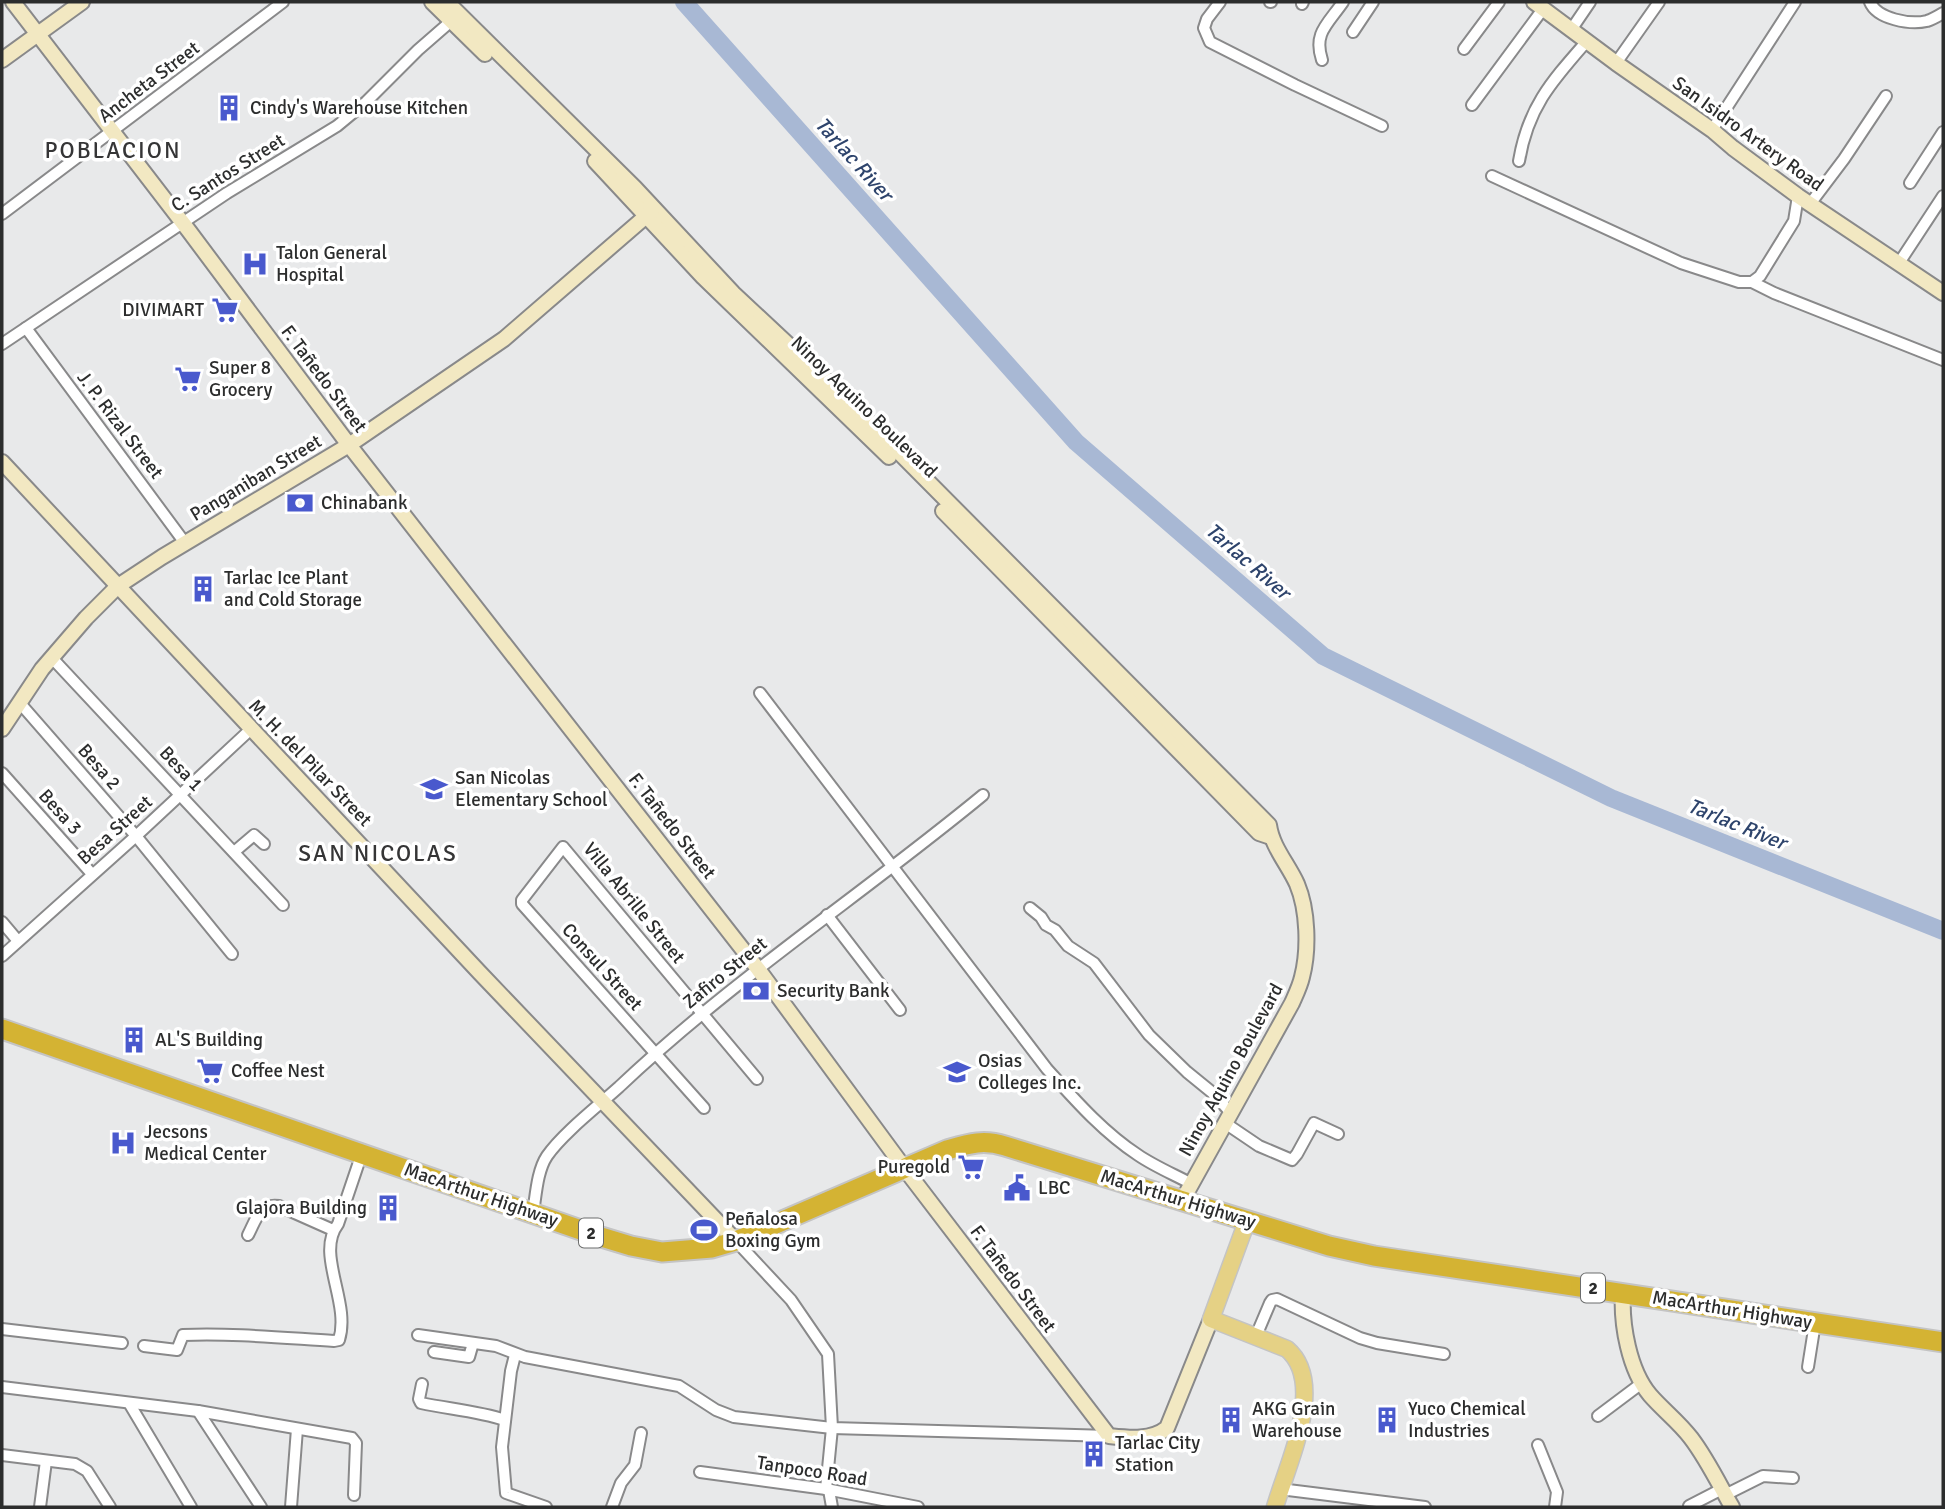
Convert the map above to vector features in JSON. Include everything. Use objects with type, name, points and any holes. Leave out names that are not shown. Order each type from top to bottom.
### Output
[{"type":"highway","name":"MacArthur Highway","points":[[2,1030],[631,1246],[662,1252],[691,1251],[736,1241],[947,1150],[970,1143],[989,1142],[1329,1246],[1374,1256],[1943,1342]]},
{"type":"main road","name":"F. Tañedo Street","points":[[13,2],[349,445],[758,969],[905,1169],[1109,1436]]},
{"type":"main road","points":[[2,60],[82,2]]},
{"type":"main road","name":"Ninoy Aquino Boulevard","points":[[432,2],[455,18],[733,293],[840,393],[1269,825],[1271,838],[1298,886],[1303,908],[1306,945],[1302,977],[1292,1003],[1182,1201]]},
{"type":"main road","name":"Ninoy Aquino Boulevard","points":[[447,2],[455,18]]},
{"type":"main road","name":"San Isidro Artery Road","points":[[1539,5],[1616,63],[1713,130],[1804,200],[1943,293]]},
{"type":"main road","name":"Panganiban Street","points":[[2,729],[52,657],[118,586],[186,542],[349,445],[504,339],[651,212]]},
{"type":"main road","name":"M. H. del Pilar Street","points":[[2,462],[736,1241]]},
{"type":"main road","points":[[1109,1436],[1146,1437],[1159,1434],[1167,1428],[1247,1220]]},
{"type":"main road","points":[[1623,1293],[1623,1324],[1643,1383],[1652,1397],[1690,1437],[1726,1497]]},
{"type":"main road","points":[[1211,1319],[1287,1349],[1298,1362],[1305,1382],[1304,1403],[1275,1507]]},
{"type":"street","name":"Ancheta Street","points":[[2,214],[283,2]]},
{"type":"street","points":[[1220,2],[1204,28],[1210,41],[1382,126]]},
{"type":"street","points":[[1322,60],[1318,37],[1343,2]]},
{"type":"street","points":[[1353,32],[1373,2]]},
{"type":"street","points":[[1464,49],[1499,2]]},
{"type":"street","points":[[1571,30],[1590,2]]},
{"type":"street","points":[[1616,63],[1659,2]]},
{"type":"street","points":[[1713,130],[1795,2]]},
{"type":"street","points":[[1870,2],[1877,12],[1907,22],[1926,21],[1943,13]]},
{"type":"street","points":[[1472,105],[1539,5]]},
{"type":"street","name":"C. Santos Street","points":[[2,344],[183,223],[344,121],[455,18]]},
{"type":"street","points":[[1519,161],[1534,109],[1587,41]]},
{"type":"street","points":[[1752,282],[1760,276],[1786,235],[1804,200],[1844,159],[1886,96]]},
{"type":"street","points":[[1910,183],[1943,132]]},
{"type":"street","points":[[1492,176],[1681,263],[1730,280],[1752,282],[1773,293],[1943,360]]},
{"type":"street","points":[[1899,263],[1943,196]]},
{"type":"street","name":"J. P. Rizal Street","points":[[26,328],[186,542]]},
{"type":"street","name":"Besa 1","points":[[52,657],[283,905]]},
{"type":"street","points":[[760,693],[890,867],[1047,1069],[1096,1122],[1138,1155],[1191,1183]]},
{"type":"street","name":"Besa 2","points":[[19,702],[136,836],[232,954]]},
{"type":"street","name":"Besa Street","points":[[2,956],[251,729]]},
{"type":"street","name":"Besa 3","points":[[2,774],[92,874]]},
{"type":"street","name":"Zafiro Street","points":[[533,1213],[546,1157],[655,1053],[758,969],[982,795]]},
{"type":"street","points":[[234,852],[254,835],[264,844]]},
{"type":"street","name":"Villa Abrille Street","points":[[564,847],[757,1079]]},
{"type":"street","name":"Consul Street","points":[[564,847],[522,900],[522,904],[704,1108]]},
{"type":"street","points":[[1030,908],[1041,916],[1046,925],[1055,930],[1068,946],[1094,963],[1149,1035],[1186,1072],[1214,1094],[1228,1118],[1259,1146],[1292,1160],[1314,1123],[1338,1134]]},
{"type":"street","points":[[827,915],[900,1010]]},
{"type":"street","points":[[2,922],[18,941]]},
{"type":"street","points":[[144,1346],[177,1350],[183,1335],[202,1334],[339,1340],[340,1293],[329,1257],[333,1230],[338,1224],[362,1153]]},
{"type":"street","points":[[248,1235],[263,1207],[269,1205],[279,1206],[333,1230]]},
{"type":"street","points":[[736,1241],[791,1300],[824,1347],[830,1370],[832,1428],[827,1489],[832,1507]]},
{"type":"street","points":[[1256,1336],[1272,1300],[1277,1298],[1360,1338],[1444,1354]]},
{"type":"street","points":[[1808,1367],[1815,1323]]},
{"type":"street","points":[[2,1329],[122,1343]]},
{"type":"street","points":[[418,1335],[496,1346],[515,1355],[679,1386],[727,1415],[780,1423],[832,1428],[1109,1436]]},
{"type":"street","points":[[433,1352],[469,1357],[473,1343]]},
{"type":"street","points":[[515,1355],[502,1447],[506,1493],[546,1507]]},
{"type":"street","points":[[1598,1416],[1643,1383]]},
{"type":"street","points":[[422,1384],[419,1399],[421,1403],[464,1412],[485,1413],[505,1420]]},
{"type":"street","points":[[2,1387],[198,1411],[355,1440],[354,1495]]},
{"type":"street","points":[[129,1403],[191,1507]]},
{"type":"street","points":[[198,1411],[261,1507]]},
{"type":"street","points":[[291,1507],[298,1429]]},
{"type":"street","points":[[612,1507],[621,1483],[635,1465],[641,1433]]},
{"type":"street","points":[[1538,1446],[1557,1492],[1555,1507]]},
{"type":"street","points":[[2,1455],[75,1464],[87,1471],[110,1507]]},
{"type":"street","points":[[40,1507],[46,1461]]},
{"type":"street","name":"Tanpoco Road","points":[[700,1472],[827,1489],[918,1507]]},
{"type":"street","points":[[1689,1506],[1726,1497],[1763,1476],[1793,1478]]},
{"type":"street","points":[[1280,1489],[1425,1507]]},
{"type":"waterway","name":"Tarlac River","points":[[684,2],[1076,442],[1323,656],[1611,798],[1943,931]]},
{"type":"place","name":"Cindy's Warehouse Kitchen","points":[[229,108]]},
{"type":"place","name":"Talon General Hospital","points":[[255,264]]},
{"type":"place","name":"DIVIMART","points":[[225,310]]},
{"type":"place","name":"Super 8 Grocery","points":[[188,379]]},
{"type":"place","name":"Chinabank","points":[[300,503]]},
{"type":"place","name":"Tarlac Ice Plant and Cold Storage","points":[[203,589]]},
{"type":"place","name":"San Nicolas Elementary School","points":[[434,789]]},
{"type":"place","name":"Security Bank","points":[[756,991]]},
{"type":"place","name":"AL'S Building","points":[[134,1040]]},
{"type":"place","name":"Coffee Nest","points":[[210,1071]]},
{"type":"place","name":"Osias Colleges Inc.","points":[[957,1072]]},
{"type":"place","name":"Jecsons Medical Center","points":[[123,1143]]},
{"type":"place","name":"Puregold","points":[[971,1167]]},
{"type":"place","name":"LBC","points":[[1017,1188]]},
{"type":"place","name":"Glajora Building","points":[[388,1208]]},
{"type":"place","name":"Peñalosa Boxing Gym","points":[[704,1230]]},
{"type":"place","name":"AKG Grain Warehouse","points":[[1231,1420]]},
{"type":"place","name":"Yuco Chemical Industries","points":[[1387,1420]]},
{"type":"place","name":"Tarlac City Station","points":[[1094,1454]]},
{"type":"district","name":"POBLACION","points":[[113,150]]},
{"type":"district","name":"SAN NICOLAS","points":[[378,853]]}]
